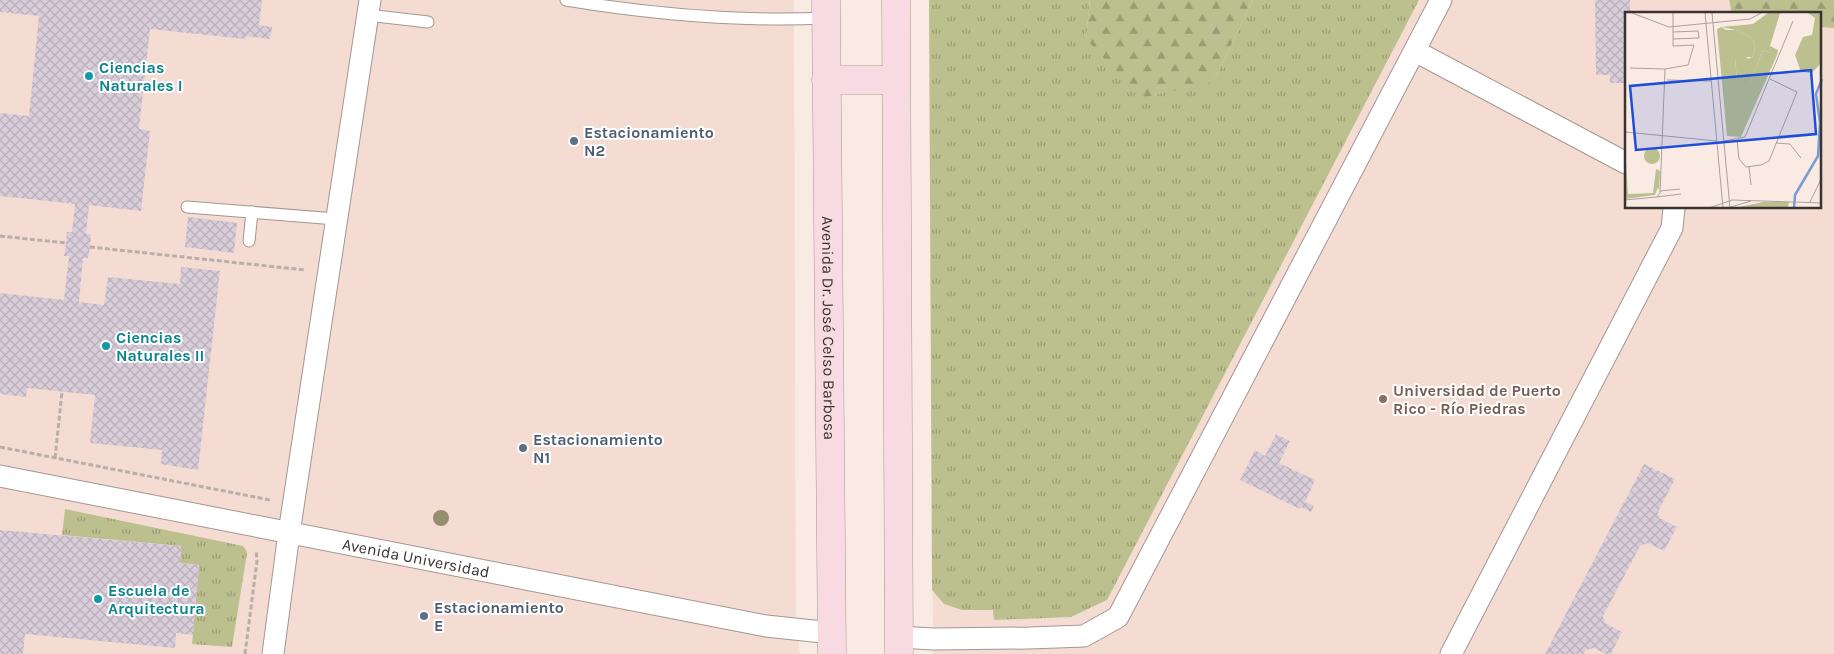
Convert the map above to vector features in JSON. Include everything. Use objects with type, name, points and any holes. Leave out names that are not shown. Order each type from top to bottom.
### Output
[{"type":"main road","points":[[896,0],[899,646]]},
{"type":"main road","name":"Avenida Dr. José Celso Barbosa","points":[[826,9],[832,644]]},
{"type":"main road","points":[[826,80],[896,80]]},
{"type":"street","points":[[899,646],[933,639],[1030,646],[1084,636],[1118,617],[1441,0]]},
{"type":"street","points":[[273,654],[289,534],[369,8]]},
{"type":"street","points":[[1415,51],[1625,162]]},
{"type":"street","points":[[1451,654],[1672,228],[1674,209]]},
{"type":"street","name":"Avenida Universidad","points":[[0,476],[766,626],[832,644]]},
{"type":"lane","points":[[566,0],[720,18],[794,20],[826,9]]},
{"type":"lane","points":[[369,8],[428,22]]},
{"type":"lane","points":[[187,207],[336,219]]},
{"type":"lane","points":[[249,241],[252,212]]},
{"type":"path","points":[[0,236],[66,243]]},
{"type":"path","points":[[90,247],[308,271]]},
{"type":"path","points":[[52,487],[62,392]]},
{"type":"path","points":[[0,447],[271,501],[272,491]]},
{"type":"path","points":[[245,654],[257,561],[256,549]]},
{"type":"shaded area","points":[[0,0],[794,0],[796,629],[800,654],[0,654]]},
{"type":"shaded area","name":"Universidad de Puerto Rico - Río Piedras","points":[[929,0],[1834,0],[1834,654],[933,654]]},
{"type":"green space","points":[[929,0],[1090,0],[1086,39],[1213,82],[1253,0],[1419,0],[1107,600],[1071,617],[994,620],[993,610],[962,610],[944,604],[932,590]]},
{"type":"green space","points":[[1090,0],[1253,0],[1213,82],[1141,98],[1086,39]]},
{"type":"green space","points":[[1729,0],[1834,0],[1834,28],[1822,27],[1822,12],[1732,12]]},
{"type":"green space","points":[[65,509],[243,546],[247,553],[232,647],[192,644],[199,565],[180,563],[181,546],[62,535]]},
{"type":"building","points":[[0,0],[262,0],[259,25],[272,27],[270,39],[246,36],[246,39],[150,29],[139,129],[150,131],[141,211],[89,205],[86,234],[91,234],[90,247],[88,258],[83,258],[79,302],[104,305],[108,277],[180,284],[181,267],[220,271],[198,470],[161,464],[162,450],[90,443],[95,395],[27,388],[26,397],[0,394],[0,293],[64,300],[69,256],[64,256],[67,232],[72,232],[75,204],[0,196],[0,113],[29,116],[39,16],[0,12]]},
{"type":"building","points":[[1595,0],[1630,0],[1630,12],[1625,12],[1625,83],[1610,83],[1610,75],[1596,75]]},
{"type":"building","points":[[188,217],[237,223],[234,253],[185,247]]},
{"type":"building","points":[[1276,434],[1290,441],[1279,463],[1315,480],[1305,502],[1314,506],[1311,512],[1301,507],[1300,509],[1240,480],[1255,450],[1265,456]]},
{"type":"building","points":[[1644,464],[1675,479],[1658,512],[1659,518],[1677,527],[1664,551],[1648,543],[1640,546],[1603,616],[1605,623],[1622,632],[1611,654],[1606,654],[1594,648],[1586,650],[1583,654],[1545,654]]},
{"type":"building","name":"Escuela de Arquitectura","points":[[0,530],[181,546],[180,563],[199,565],[193,635],[176,633],[175,648],[25,634],[23,654],[0,654]]},
{"type":"place","name":"Ciencias Naturales I","points":[[89,76]]},
{"type":"place","name":"Estacionamiento N2","points":[[574,141]]},
{"type":"place","name":"Ciencias Naturales II","points":[[106,346]]},
{"type":"place","name":"Universidad de Puerto Rico - Río Piedras","points":[[1383,399]]},
{"type":"place","name":"Estacionamiento N1","points":[[523,448]]},
{"type":"place","name":"Escuela de Arquitectura","points":[[98,599]]},
{"type":"place","name":"Estacionamiento E","points":[[424,616]]}]
